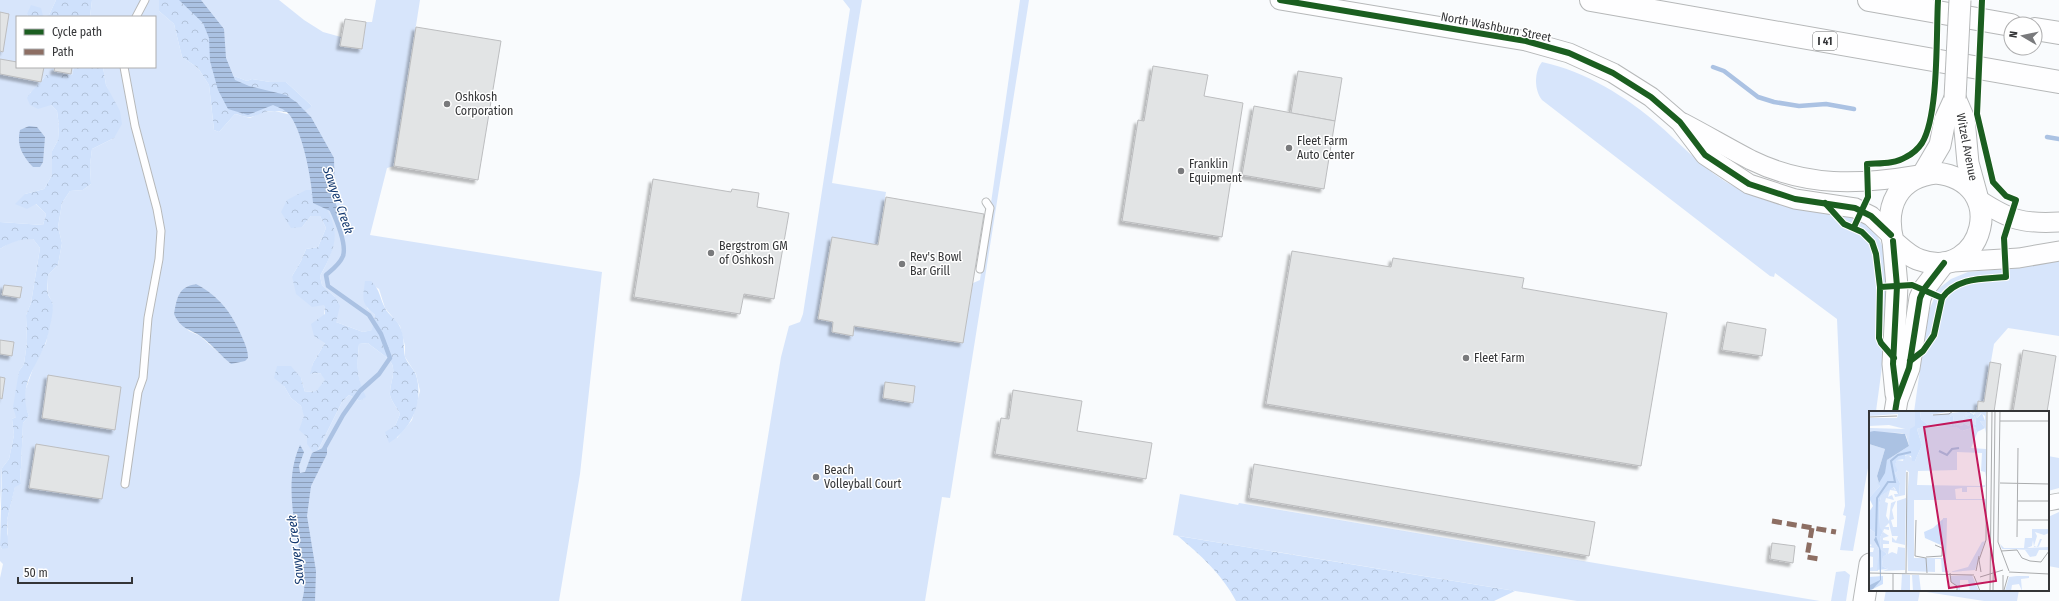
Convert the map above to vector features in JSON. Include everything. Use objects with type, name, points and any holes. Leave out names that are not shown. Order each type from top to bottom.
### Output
[{"type":"highway","name":"I 41","points":[[1591,0],[2059,82]]},
{"type":"highway","points":[[1869,0],[2003,24]]},
{"type":"highway","points":[[2043,30],[2059,33]]},
{"type":"main road","name":"Witzel Avenue","points":[[1920,175],[1940,145],[1945,120],[1955,98],[1960,0]]},
{"type":"main road","name":"Witzel Avenue","points":[[1955,98],[1964,119],[1968,163],[1978,198]]},
{"type":"main road","points":[[1947,174],[1959,179],[1978,198],[1981,220],[1978,234],[1971,247],[1948,263],[1924,289],[1920,298],[1909,368],[1896,406],[1893,364],[1897,286],[1890,213],[1895,198],[1902,187],[1920,175],[1947,174]]},
{"type":"main road","points":[[1892,238],[1920,260],[1948,263]]},
{"type":"main road","points":[[1864,601],[1869,570]]},
{"type":"street","name":"North Washburn Street","points":[[1280,0],[1526,41],[1569,53],[1591,62],[1651,97],[1680,122],[1705,156],[1749,184],[1795,199],[1855,208],[1871,216],[1892,238]]},
{"type":"street","name":"North Washburn Street","points":[[1680,122],[1720,142],[1751,160],[1769,168],[1802,178],[1854,183],[1920,175]]},
{"type":"street","points":[[1978,198],[2010,219],[2024,222],[2059,222]]},
{"type":"street","points":[[1948,263],[2019,258],[2059,251]]},
{"type":"street","points":[[2049,503],[2059,501]]},
{"type":"lane","points":[[137,16],[145,0]]},
{"type":"lane","points":[[124,68],[135,126],[157,209],[161,231],[159,258],[148,318],[143,378],[138,392],[125,484]]},
{"type":"lane","points":[[980,269],[990,208],[986,202]]},
{"type":"shaded area","points":[[0,0],[56,0],[49,15],[43,16],[27,14],[28,16],[16,16],[16,68],[74,68],[72,75],[46,75],[36,89],[30,93],[51,105],[57,111],[59,126],[58,140],[52,151],[52,175],[44,189],[25,194],[46,214],[43,225],[0,222]]},
{"type":"shaded area","points":[[92,0],[159,0],[159,11],[174,24],[182,57],[198,68],[209,85],[214,130],[219,132],[235,114],[250,118],[262,112],[275,111],[287,114],[312,106],[286,82],[270,82],[252,79],[247,81],[229,74],[184,0],[279,0],[304,20],[323,32],[341,37],[340,46],[362,49],[366,22],[372,22],[376,0],[420,0],[394,166],[387,168],[370,235],[602,272],[580,474],[559,601],[0,601],[0,578],[3,564],[0,561],[0,546],[2,549],[8,534],[7,520],[15,486],[21,484],[20,472],[23,423],[29,416],[25,406],[24,394],[35,363],[46,343],[53,304],[48,294],[48,275],[58,265],[62,243],[58,227],[62,203],[70,191],[83,190],[91,184],[90,165],[92,149],[114,138],[112,98],[106,85],[103,68],[156,68],[156,16],[90,16]],"holes":[[[317,190],[332,223],[334,233],[331,252],[320,276],[322,285],[335,297],[336,322],[363,332],[373,330],[375,315],[367,308],[365,281],[379,289],[385,308],[400,326],[405,346],[405,357],[416,374],[420,391],[412,420],[397,438],[395,426],[400,414],[390,395],[390,387],[393,376],[392,364],[388,358],[368,343],[359,344],[358,371],[365,397],[360,401],[349,395],[342,402],[318,450],[307,437],[305,416],[301,406],[291,398],[284,386],[301,378],[305,392],[316,391],[326,380],[320,373],[311,374],[313,363],[325,343],[324,305],[292,276],[306,249],[318,247],[326,228],[320,216],[311,216],[302,227]],[[195,284],[203,288],[224,306],[234,321],[242,338],[231,364],[200,336],[189,331],[174,314],[180,293]]]},
{"type":"shaded area","points":[[179,0],[201,0],[224,29],[226,58],[235,80],[249,86],[286,95],[296,102],[311,117],[334,158],[335,202],[341,216],[313,203],[311,181],[302,141],[292,119],[287,112],[273,105],[248,115],[228,109],[218,90],[210,61],[209,38],[203,23]]},
{"type":"shaded area","points":[[843,0],[862,0],[832,183],[886,192],[878,245],[832,238],[818,319],[833,322],[832,332],[853,336],[854,326],[962,343],[973,283],[980,280],[1020,0],[1029,0],[950,498],[942,497],[925,601],[741,601],[781,357],[789,326],[800,322],[803,314],[850,9]]},
{"type":"shaded area","points":[[1542,62],[1558,66],[1605,86],[1620,95],[1660,126],[1699,162],[1731,185],[1756,197],[1783,206],[1853,219],[1863,223],[1872,230],[1879,239],[1884,254],[1887,273],[1884,349],[1876,411],[1869,411],[1869,463],[1853,551],[1840,550],[1846,516],[1843,515],[1845,506],[1837,319],[1775,273],[1774,277],[1770,276],[1542,100],[1536,86],[1536,76]]},
{"type":"shaded area","points":[[29,126],[37,127],[45,137],[43,162],[40,167],[33,167],[23,155],[21,150],[19,141],[20,130]]},
{"type":"shaded area","points":[[23,239],[33,239],[40,248],[31,303],[26,315],[27,342],[24,364],[19,371],[16,417],[12,419],[14,435],[9,459],[2,468],[0,507],[0,249],[11,242]]},
{"type":"shaded area","points":[[2059,261],[2059,336],[2008,328],[1994,344],[1984,402],[1978,401],[1977,411],[1914,411],[1928,313],[1938,289],[1951,279],[1968,272],[2016,268]]},
{"type":"shaded area","points":[[196,284],[218,300],[234,320],[246,347],[248,358],[245,361],[231,364],[203,338],[180,324],[177,320],[174,314],[179,294],[190,285]]},
{"type":"shaded area","points":[[300,445],[304,452],[299,466],[300,473],[305,472],[312,453],[327,446],[327,454],[311,486],[307,516],[316,571],[315,601],[302,601],[304,577],[293,512],[293,471],[295,458]]},
{"type":"shaded area","points":[[2049,456],[2059,458],[2059,488],[2049,491]]},
{"type":"shaded area","points":[[1180,494],[1238,505],[1239,503],[1820,601],[1577,601],[1173,535]]},
{"type":"shaded area","points":[[2059,512],[2059,568],[2049,566],[2049,517]]},
{"type":"shaded area","points":[[1845,571],[1850,575],[1846,601],[1831,601],[1836,572]]},
{"type":"shaded area","points":[[1886,591],[1920,591],[1918,601],[1884,601]]},
{"type":"shaded area","points":[[1920,591],[2019,591],[2017,601],[1984,601]]},
{"type":"green space","points":[[56,0],[92,0],[90,16],[43,16],[49,15]]},
{"type":"green space","points":[[159,0],[184,0],[204,22],[229,74],[247,81],[252,79],[270,82],[286,82],[312,106],[307,110],[297,113],[269,111],[249,117],[235,114],[219,132],[214,130],[209,85],[198,68],[182,57],[174,24],[159,11]]},
{"type":"green space","points":[[31,5],[41,8],[43,16],[28,16],[27,14]]},
{"type":"green space","points":[[74,68],[103,68],[106,85],[120,111],[122,124],[114,138],[92,149],[90,165],[91,184],[83,190],[70,191],[62,203],[58,227],[62,243],[58,265],[48,275],[48,294],[53,305],[52,318],[42,352],[28,382],[26,404],[29,416],[23,423],[20,472],[21,484],[15,487],[7,520],[8,548],[2,549],[0,546],[2,468],[9,459],[14,435],[12,419],[16,417],[13,407],[19,371],[24,364],[27,342],[26,315],[31,303],[40,248],[33,239],[16,241],[0,249],[0,222],[43,225],[46,214],[36,204],[27,209],[15,204],[25,194],[44,189],[52,175],[52,151],[58,140],[59,126],[57,111],[51,105],[38,109],[30,105],[27,98],[46,75],[72,75]]},
{"type":"green space","points":[[306,190],[317,190],[333,224],[335,233],[332,251],[320,276],[322,285],[335,297],[340,306],[336,322],[363,332],[372,330],[375,315],[367,307],[363,296],[365,281],[371,281],[378,291],[386,310],[399,324],[402,331],[405,357],[416,375],[418,385],[417,404],[410,422],[397,437],[389,443],[385,432],[395,426],[400,414],[390,395],[393,368],[388,358],[368,343],[359,344],[358,359],[360,383],[366,397],[360,401],[349,395],[342,402],[318,450],[313,452],[307,444],[307,437],[299,430],[304,416],[301,406],[291,398],[284,386],[274,378],[277,366],[291,366],[301,378],[305,392],[316,391],[325,380],[320,373],[310,374],[313,363],[325,343],[314,336],[311,324],[325,314],[324,305],[312,307],[296,294],[292,276],[306,249],[318,247],[326,228],[320,216],[311,216],[302,227],[291,228],[281,212],[287,200]]},
{"type":"green space","points":[[1178,536],[1515,591],[1494,601],[1236,601],[1231,591],[1217,574]]},
{"type":"building","points":[[0,12],[9,14],[3,52],[0,51]]},
{"type":"building","points":[[345,19],[366,22],[362,49],[340,46]]},
{"type":"building","name":"Oshkosh Corporation","points":[[416,27],[501,41],[478,180],[394,166]]},
{"type":"building","points":[[0,59],[16,62],[16,68],[44,68],[41,82],[0,74]]},
{"type":"building","name":"Franklin Equipment","points":[[1153,66],[1208,75],[1204,96],[1243,103],[1222,237],[1122,221],[1138,120],[1144,121]]},
{"type":"building","points":[[55,68],[72,68],[71,74],[54,71]]},
{"type":"building","points":[[1298,71],[1342,78],[1335,121],[1291,113]]},
{"type":"building","name":"Fleet Farm Auto Center","points":[[1254,106],[1335,121],[1324,189],[1242,175]]},
{"type":"building","name":"Bergstrom GM of Oshkosh","points":[[653,179],[731,192],[732,189],[759,193],[757,207],[789,213],[774,299],[744,294],[740,314],[634,297]]},
{"type":"building","name":"Rev's Bowl Bar Grill","points":[[886,197],[984,214],[963,343],[854,326],[853,336],[832,332],[833,322],[818,319],[832,237],[878,245]]},
{"type":"building","name":"Fleet Farm","points":[[1292,251],[1391,267],[1393,258],[1524,278],[1522,288],[1667,313],[1641,466],[1266,404]]},
{"type":"building","points":[[4,285],[22,287],[20,298],[2,295]]},
{"type":"building","points":[[1727,322],[1766,329],[1762,356],[1722,350]]},
{"type":"building","points":[[0,340],[14,342],[12,356],[0,354]]},
{"type":"building","points":[[2023,350],[2056,356],[2047,411],[2013,411]]},
{"type":"building","points":[[1990,362],[2001,364],[1994,411],[1977,411],[1978,401],[1984,402]]},
{"type":"building","points":[[48,375],[121,387],[115,430],[42,418]]},
{"type":"building","points":[[0,377],[5,378],[2,399],[0,398]]},
{"type":"building","points":[[885,382],[915,386],[913,403],[883,398]]},
{"type":"building","points":[[1013,390],[1082,401],[1077,431],[1152,443],[1146,479],[995,454],[1001,418],[1009,419]]},
{"type":"building","points":[[36,444],[109,456],[102,499],[29,488]]},
{"type":"building","points":[[1254,464],[1595,522],[1589,556],[1249,498]]},
{"type":"building","points":[[1772,543],[1795,546],[1793,563],[1770,559]]},
{"type":"waterway","points":[[1713,67],[1724,71],[1758,97],[1774,102],[1799,106],[1826,104],[1854,109]]},
{"type":"waterway","points":[[2047,137],[2059,139]]},
{"type":"waterway","name":"Sawyer Creek","points":[[324,449],[343,415],[360,391],[379,374],[390,358],[381,334],[369,315],[328,286],[326,275],[340,262],[344,251],[344,245],[336,218],[331,208]]},
{"type":"marked path","points":[[1772,521],[1836,532]]},
{"type":"marked path","points":[[1812,528],[1807,557],[1819,559]]},
{"type":"cycle path","points":[[1280,0],[1526,41],[1569,53],[1613,73],[1651,97],[1680,122],[1705,155],[1749,184],[1795,199],[1855,208],[1871,216],[1891,235]]},
{"type":"cycle path","points":[[1854,227],[1868,197],[1867,164],[1892,162],[1908,156],[1922,143],[1927,130],[1931,114],[1936,74],[1938,0]]},
{"type":"cycle path","points":[[1942,298],[1955,286],[1971,280],[2006,277],[2004,238],[2016,200],[2006,196],[1993,182],[1977,114],[1982,0]]},
{"type":"cycle path","points":[[1825,203],[1844,224],[1862,232],[1872,242],[1876,254],[1880,287]]},
{"type":"cycle path","points":[[1893,241],[1897,286],[1893,364],[1897,397]]},
{"type":"cycle path","points":[[1895,411],[1897,400],[1909,368],[1920,298],[1924,289],[1944,263]]},
{"type":"cycle path","points":[[1894,358],[1881,343],[1879,338],[1880,287],[1912,285],[1942,298],[1934,335],[1923,351],[1910,361]]},
{"type":"place","name":"Oshkosh Corporation","points":[[447,104]]},
{"type":"place","name":"Fleet Farm Auto Center","points":[[1289,148]]},
{"type":"place","name":"Franklin Equipment","points":[[1181,171]]},
{"type":"place","name":"Bergstrom GM of Oshkosh","points":[[711,253]]},
{"type":"place","name":"Rev's Bowl Bar Grill","points":[[902,264]]},
{"type":"place","name":"Fleet Farm","points":[[1466,358]]},
{"type":"place","name":"Beach Volleyball Court","points":[[816,477]]}]
